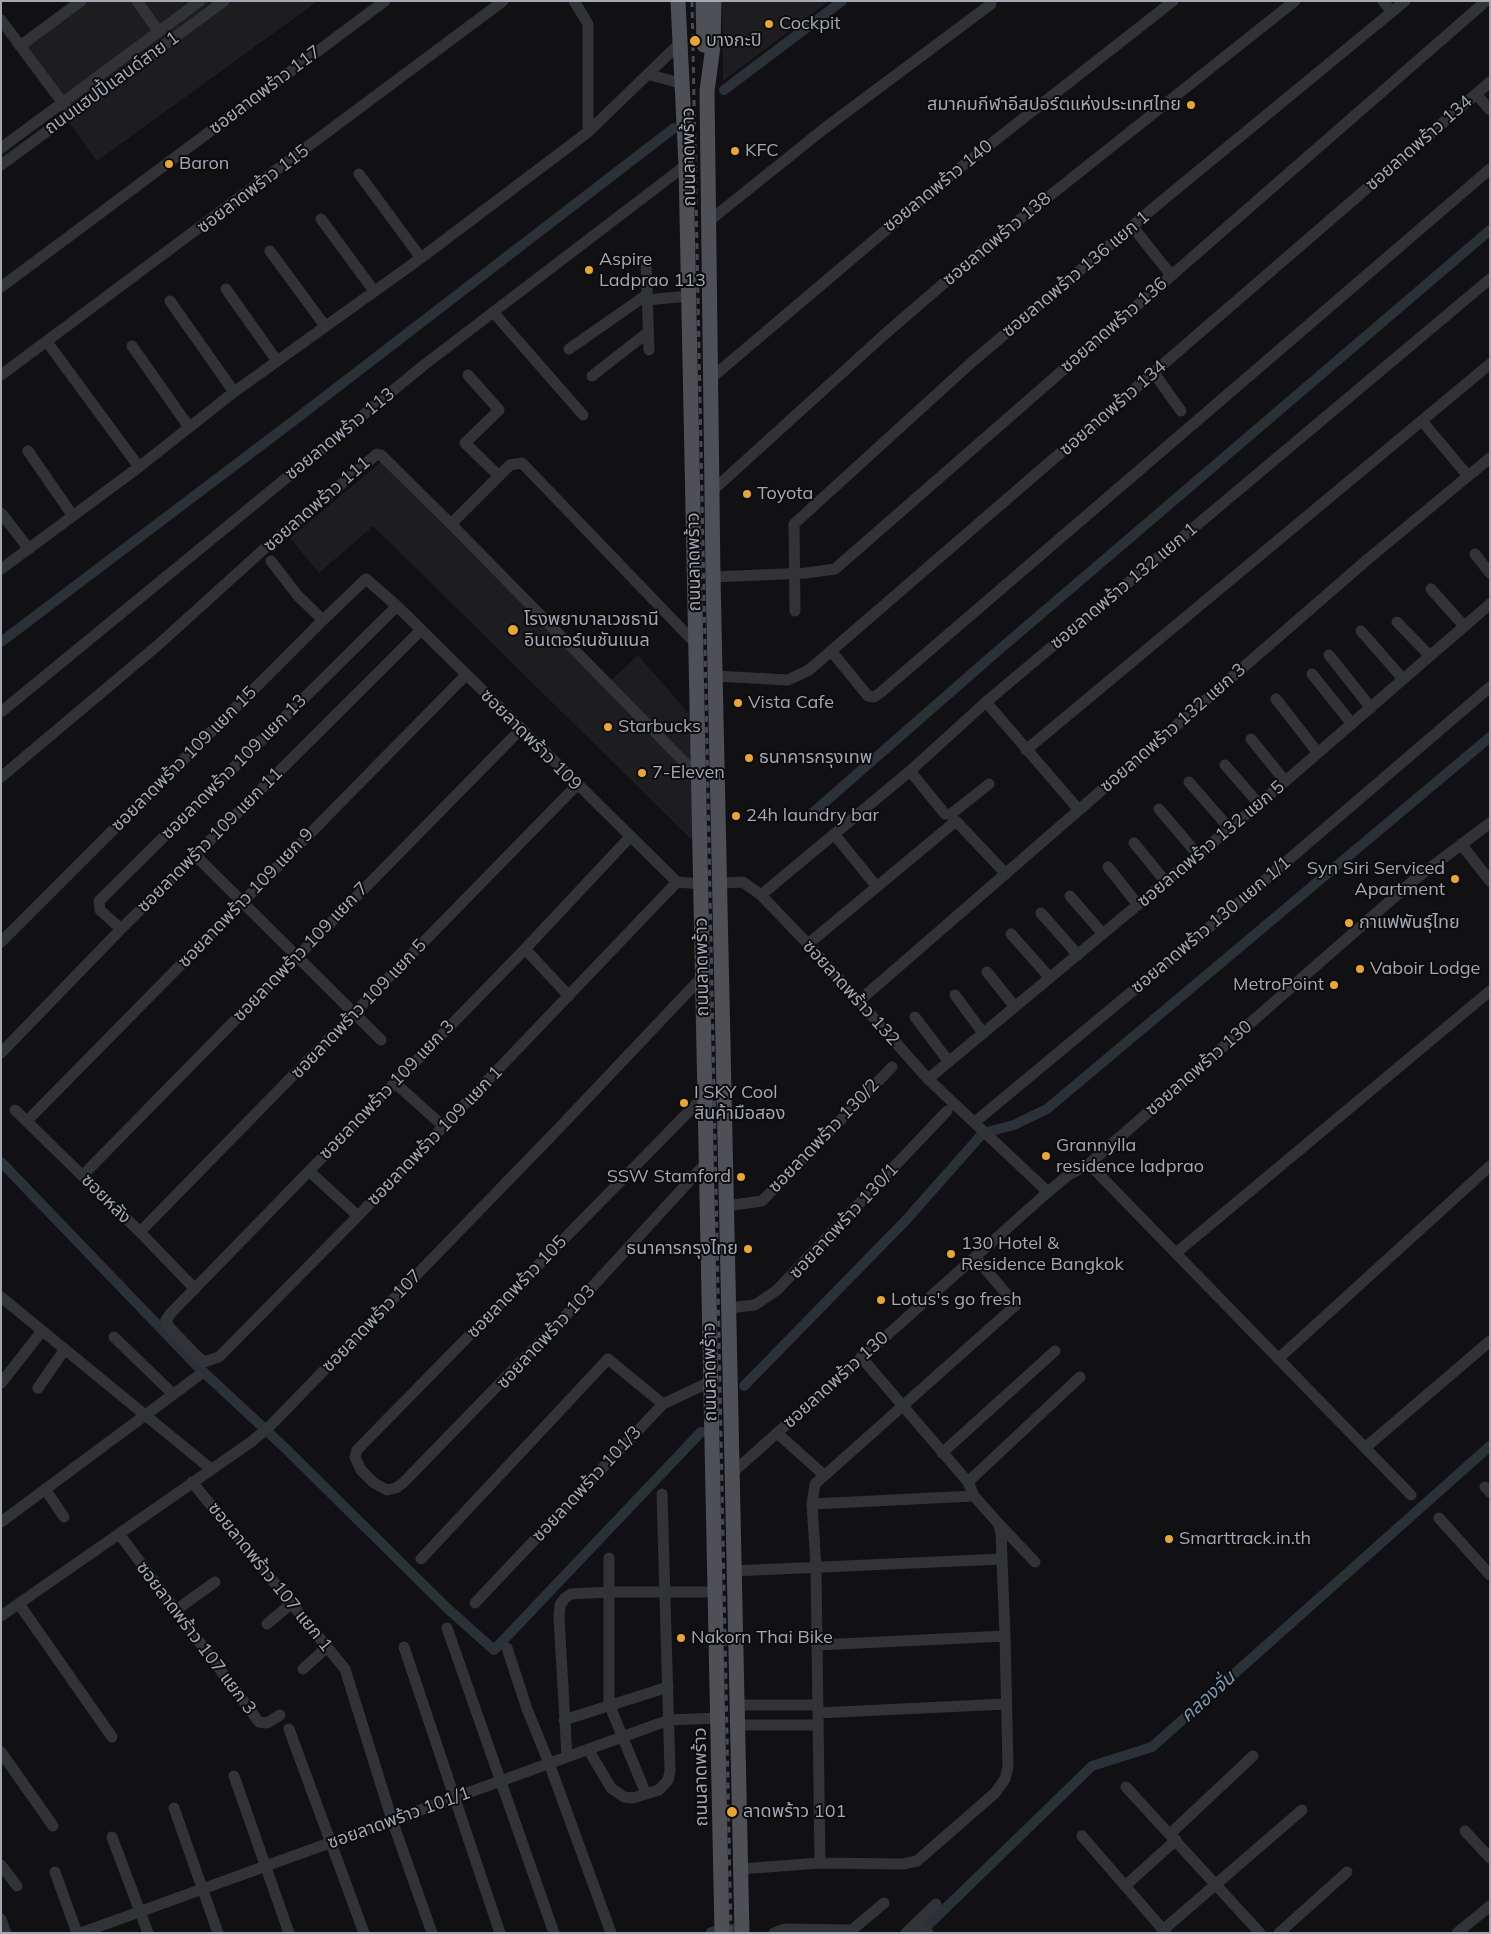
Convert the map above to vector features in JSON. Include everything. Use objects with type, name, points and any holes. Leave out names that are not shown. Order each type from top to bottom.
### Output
[{"type":"main road","name":"ถนนลาดพร้าว","points":[[678,1],[680,83],[686,146],[700,778],[702,977],[717,1592],[719,1718],[718,1931]]},
{"type":"main road","points":[[686,146],[688,82],[687,1]]},
{"type":"main road","points":[[702,1],[707,91]]},
{"type":"main road","name":"ถนนลาดพร้าว","points":[[714,1],[713,46],[707,91],[710,379],[725,1185],[742,1932]]},
{"type":"main road","points":[[706,1163],[725,1162]]},
{"type":"main road","points":[[707,1185],[725,1185]]},
{"type":"street","points":[[20,46],[81,1]]},
{"type":"street","points":[[137,1],[159,32]]},
{"type":"street","name":"ถนนแฮปปี้แลนด์สาย 1","points":[[1,148],[200,1]]},
{"type":"street","name":"ถนนแฮปปี้แลนด์สาย 1","points":[[1,165],[224,1]]},
{"type":"street","name":"ซอยลาดพร้าว 117","points":[[1,287],[385,1]]},
{"type":"street","name":"ซอยลาดพร้าว 115","points":[[2,373],[47,342],[503,1]]},
{"type":"street","points":[[574,1],[588,24],[588,132]]},
{"type":"street","name":"ซอยลาดพร้าว 140","points":[[710,379],[950,175],[1173,1]]},
{"type":"street","name":"ซอยลาดพร้าว 138","points":[[712,492],[885,334],[994,240],[1295,1]]},
{"type":"street","points":[[1382,1],[1392,12]]},
{"type":"street","name":"ซอยลาดพร้าว 136 แยก 1","points":[[795,611],[793,574],[794,524],[972,362],[1132,226],[1405,1]]},
{"type":"street","name":"ซอยลาดพร้าว 136","points":[[713,577],[793,574],[835,569],[1486,1]]},
{"type":"street","points":[[709,221],[825,128],[990,4]]},
{"type":"street","points":[[1,20],[70,113]]},
{"type":"street","points":[[1,569],[138,467],[234,392],[421,258],[588,132],[679,44]]},
{"type":"street","points":[[650,74],[680,83]]},
{"type":"street","name":"ซอยลาดพร้าว 134","points":[[715,676],[788,680],[799,677],[832,652],[1490,82]]},
{"type":"street","points":[[1476,94],[1490,110]]},
{"type":"street","name":"ซอยลาดพร้าว 113","points":[[1,712],[417,372],[686,165]]},
{"type":"street","points":[[832,652],[868,696],[874,697],[880,693],[1490,169]]},
{"type":"street","points":[[359,174],[421,258]]},
{"type":"street","points":[[322,219],[374,291]]},
{"type":"street","points":[[1132,226],[1171,275]]},
{"type":"street","points":[[270,251],[325,326]]},
{"type":"street","points":[[646,261],[649,350]]},
{"type":"street","name":"ซอยลาดพร้าว 132 แยก 1","points":[[761,896],[910,771],[986,702],[1490,279]]},
{"type":"street","points":[[226,290],[277,361]]},
{"type":"street","points":[[569,349],[646,298],[689,296]]},
{"type":"street","points":[[170,301],[234,392]]},
{"type":"street","points":[[493,312],[583,415]]},
{"type":"street","points":[[592,376],[647,333]]},
{"type":"street","points":[[47,342],[138,467]]},
{"type":"street","points":[[132,346],[189,427]]},
{"type":"street","points":[[1026,750],[1490,364]]},
{"type":"street","points":[[1154,373],[1181,411]]},
{"type":"street","points":[[468,375],[499,410],[465,443],[499,476]]},
{"type":"street","points":[[1422,421],[1468,476]]},
{"type":"street","points":[[28,451],[73,516]]},
{"type":"street","name":"ซอยลาดพร้าว 111","points":[[1,777],[158,645],[373,456],[381,455],[700,778]]},
{"type":"street","name":"ซอยลาดพร้าว 132 แยก 3","points":[[859,1001],[1368,558],[1490,458]]},
{"type":"street","points":[[451,524],[510,466],[522,463],[696,644]]},
{"type":"street","points":[[1,513],[28,549]]},
{"type":"street","points":[[1475,554],[1490,573]]},
{"type":"street","points":[[271,561],[298,596],[323,620]]},
{"type":"street","name":"ซอยลาดพร้าว 109 แยก 15","points":[[1,942],[323,620],[363,581],[369,580]]},
{"type":"street","name":"ซอยลาดพร้าว 109","points":[[369,580],[677,882]]},
{"type":"street","points":[[1431,589],[1464,626]]},
{"type":"street","name":"ซอยลาดพร้าว 132 แยก 5","points":[[928,1079],[1230,829],[1490,604]]},
{"type":"street","name":"ซอยลาดพร้าว 109 แยก 13","points":[[121,929],[100,910],[99,901],[397,606]]},
{"type":"street","points":[[1397,622],[1430,656]]},
{"type":"street","name":"ซอยลาดพร้าว 109 แยก 11","points":[[1,1052],[121,929],[421,630]]},
{"type":"street","points":[[1362,630],[1403,679]]},
{"type":"street","points":[[1329,655],[1371,708]]},
{"type":"street","points":[[1312,674],[1352,724]]},
{"type":"street","name":"ซอยลาดพร้าว 109 แยก 9","points":[[27,1121],[466,675]]},
{"type":"street","name":"ซอยลาดพร้าว 130 แยก 1/1","points":[[978,1125],[1490,687]]},
{"type":"street","points":[[1276,699],[1318,753]]},
{"type":"street","points":[[986,702],[1079,810]]},
{"type":"street","name":"ซอยลาดพร้าว 109 แยก 7","points":[[83,1175],[520,730]]},
{"type":"street","points":[[1251,739],[1285,782]]},
{"type":"street","points":[[1225,765],[1259,804]]},
{"type":"street","points":[[910,771],[945,814],[951,814],[989,784]]},
{"type":"street","points":[[1190,782],[1230,829]]},
{"type":"street","name":"ซอยลาดพร้าว 109 แยก 5","points":[[140,1232],[577,785]]},
{"type":"street","points":[[1159,809],[1198,855]]},
{"type":"street","points":[[808,944],[956,821],[1006,874]]},
{"type":"street","name":"ซอยลาดพร้าว 130","points":[[731,1474],[1048,1192],[1067,1176],[1089,1164],[1414,880],[1490,823]]},
{"type":"street","points":[[834,834],[877,887]]},
{"type":"street","name":"ซอยลาดพร้าว 109 แยก 3","points":[[185,1345],[173,1333],[166,1320],[525,949],[630,837]]},
{"type":"street","points":[[1134,843],[1166,882]]},
{"type":"street","points":[[1461,844],[1490,880]]},
{"type":"street","points":[[195,856],[381,1040]]},
{"type":"street","points":[[1108,867],[1138,905]]},
{"type":"street","points":[[677,882],[702,884]]},
{"type":"street","name":"ซอยลาดพร้าว 109 แยก 1","points":[[185,1345],[204,1362],[219,1358],[358,1216],[677,882]]},
{"type":"street","name":"ซอยลาดพร้าว 132","points":[[719,883],[742,882],[761,896],[808,944],[928,1079],[1048,1192]]},
{"type":"street","points":[[1070,896],[1103,934]]},
{"type":"street","points":[[1042,913],[1078,955]]},
{"type":"street","points":[[1011,934],[1050,978]]},
{"type":"street","points":[[525,949],[569,996]]},
{"type":"street","points":[[988,972],[1015,1007]]},
{"type":"street","name":"ซอยลาดพร้าว 107","points":[[1,1616],[120,1535],[192,1482],[251,1442],[271,1425],[560,1127],[702,977]]},
{"type":"street","points":[[1176,1253],[1490,991]]},
{"type":"street","points":[[955,995],[983,1033]]},
{"type":"street","points":[[915,1016],[949,1062]]},
{"type":"street","name":"ซอยลาดพร้าว 130/2","points":[[726,1206],[762,1200],[892,1067]]},
{"type":"street","points":[[395,1083],[442,1126]]},
{"type":"street","name":"ซอยลาดพร้าว 105","points":[[374,1483],[357,1463],[356,1450],[705,1095]]},
{"type":"street","name":"ซอยหลัง","points":[[16,1110],[195,1289]]},
{"type":"street","name":"ซอยลาดพร้าว 130/1","points":[[728,1308],[755,1305],[778,1290],[947,1110]]},
{"type":"street","name":"ซอยลาดพร้าว 103","points":[[374,1483],[387,1490],[396,1488],[403,1483],[565,1317],[706,1163]]},
{"type":"street","points":[[1089,1164],[1411,1495]]},
{"type":"street","points":[[1278,1358],[1490,1166]]},
{"type":"street","points":[[309,1171],[358,1216]]},
{"type":"street","points":[[820,1863],[818,1645],[812,1504],[815,1484],[1016,1305],[975,1257]]},
{"type":"street","points":[[1,1297],[212,1469]]},
{"type":"street","points":[[1,1383],[42,1331]]},
{"type":"street","points":[[114,1337],[173,1394]]},
{"type":"street","points":[[1366,1447],[1490,1341]]},
{"type":"street","points":[[38,1388],[65,1350]]},
{"type":"street","points":[[942,1453],[1055,1351]]},
{"type":"street","points":[[861,1357],[968,1482],[974,1496],[1035,1562]]},
{"type":"street","points":[[420,1559],[608,1359],[663,1404]]},
{"type":"street","points":[[1,1522],[198,1376]]},
{"type":"street","points":[[968,1482],[1080,1377]]},
{"type":"street","name":"ซอยลาดพร้าว 101/3","points":[[475,1603],[663,1404],[712,1380]]},
{"type":"street","points":[[777,1433],[824,1475]]},
{"type":"street","name":"ซอยลาดพร้าว 107 แยก 1","points":[[192,1482],[328,1647],[347,1673],[392,1820],[432,1933]]},
{"type":"street","points":[[45,1489],[64,1517]]},
{"type":"street","points":[[588,1749],[611,1788],[624,1797],[633,1798],[659,1790],[668,1780],[670,1771],[669,1720],[662,1494]]},
{"type":"street","points":[[812,1504],[974,1496]]},
{"type":"street","points":[[1439,1518],[1490,1575]]},
{"type":"street","points":[[740,1869],[820,1863],[903,1864],[918,1861],[995,1793],[1005,1779],[1008,1766],[1001,1533],[998,1522]]},
{"type":"street","name":"ซอยลาดพร้าว 107 แยก 3","points":[[120,1535],[260,1722],[267,1723],[280,1715]]},
{"type":"street","points":[[609,1558],[609,1704],[646,1794]]},
{"type":"street","points":[[733,1571],[1002,1559]]},
{"type":"street","points":[[176,1610],[215,1582]]},
{"type":"street","points":[[567,1756],[560,1605],[565,1598],[572,1594],[609,1592],[717,1592]]},
{"type":"street","points":[[267,1624],[292,1603]]},
{"type":"street","points":[[19,1604],[112,1737]]},
{"type":"street","points":[[447,1628],[499,1781],[554,1933]]},
{"type":"street","points":[[818,1645],[1004,1636]]},
{"type":"street","points":[[303,1669],[328,1647]]},
{"type":"street","points":[[404,1647],[456,1797],[500,1933]]},
{"type":"street","points":[[507,1648],[526,1709],[549,1763],[611,1933]]},
{"type":"street","points":[[564,1720],[609,1704],[668,1687]]},
{"type":"street","points":[[737,1725],[818,1714],[1006,1704]]},
{"type":"street","points":[[736,1705],[818,1714]]},
{"type":"street","name":"ซอยลาดพร้าว 101/1","points":[[81,1933],[669,1720],[719,1718]]},
{"type":"street","points":[[289,1729],[364,1933]]},
{"type":"street","points":[[1,1752],[53,1826]]},
{"type":"street","points":[[1125,1886],[1253,1756]]},
{"type":"street","points":[[234,1776],[290,1933]]},
{"type":"street","points":[[1126,1786],[1260,1933]]},
{"type":"street","points":[[174,1808],[218,1933]]},
{"type":"street","points":[[1082,1836],[1165,1931],[1302,1810]]},
{"type":"street","points":[[1465,1832],[1490,1858]]},
{"type":"street","points":[[112,1837],[148,1933]]},
{"type":"street","points":[[1,1865],[17,1886]]},
{"type":"street","points":[[55,1872],[77,1933]]},
{"type":"street","points":[[1279,1933],[1346,1872]]},
{"type":"street","points":[[774,1933],[785,1929],[851,1932],[884,1903]]},
{"type":"street","points":[[906,1933],[936,1904]]},
{"type":"street","points":[[1465,1931],[1490,1906]]},
{"type":"street","points":[[1,1919],[6,1933]]},
{"type":"street","points":[[918,1923],[928,1933]]},
{"type":"street","points":[[718,1931],[742,1932]]},
{"type":"shaded area","points":[[74,1],[318,1],[97,161],[11,43],[26,37]]},
{"type":"shaded area","points":[[722,1],[829,1],[723,81]]},
{"type":"shaded area","name":"โรงพยาบาลเวชธานี อินเตอร์เนชันแนล","points":[[381,462],[604,687],[638,655],[690,715],[694,842],[373,526],[319,573],[290,538]]},
{"type":"waterway","points":[[724,90],[842,1]]},
{"type":"waterway","points":[[1,642],[296,419],[674,128]]},
{"type":"waterway","points":[[809,816],[993,655],[1490,230]]},
{"type":"waterway","points":[[744,1386],[907,1219],[983,1133],[1014,1125],[1047,1109],[1490,737]]},
{"type":"waterway","points":[[1,1162],[197,1366],[283,1446],[447,1608],[494,1650],[701,1432]]},
{"type":"waterway","name":"คลองจั่น","points":[[920,1933],[1092,1766],[1152,1747],[1490,1446]]},
{"type":"railway","points":[[692,1],[731,1933]]},
{"type":"place","name":"Cockpit","points":[[769,24]]},
{"type":"place","name":"บางกะปิ","points":[[695,41]]},
{"type":"place","name":"สมาคมกีฬาอีสปอร์ตแห่งประเทศไทย","points":[[1191,105]]},
{"type":"place","name":"KFC","points":[[735,151]]},
{"type":"place","name":"Baron","points":[[169,164]]},
{"type":"place","name":"Aspire Ladprao 113","points":[[589,270]]},
{"type":"place","name":"Toyota","points":[[747,494]]},
{"type":"place","name":"โรงพยาบาลเวชธานี อินเตอร์เนชันแนล","points":[[513,630]]},
{"type":"place","name":"Vista Cafe","points":[[738,703]]},
{"type":"place","name":"Starbucks","points":[[608,727]]},
{"type":"place","name":"ธนาคารกรุงเทพ","points":[[749,758]]},
{"type":"place","name":"7-Eleven","points":[[642,773]]},
{"type":"place","name":"24h laundry bar","points":[[736,816]]},
{"type":"place","name":"Syn Siri Serviced Apartment","points":[[1455,879]]},
{"type":"place","name":"กาแฟพันธุ์ไทย","points":[[1349,923]]},
{"type":"place","name":"Vaboir Lodge","points":[[1360,969]]},
{"type":"place","name":"MetroPoint","points":[[1334,985]]},
{"type":"place","name":"I SKY Cool สินค้ามือสอง","points":[[684,1103]]},
{"type":"place","name":"Grannylla residence ladprao","points":[[1046,1156]]},
{"type":"place","name":"SSW Stamford","points":[[741,1177]]},
{"type":"place","name":"ธนาคารกรุงไทย","points":[[748,1249]]},
{"type":"place","name":"130 Hotel & Residence Bangkok","points":[[951,1254]]},
{"type":"place","name":"Lotus's go fresh","points":[[881,1300]]},
{"type":"place","name":"Smarttrack.in.th","points":[[1169,1539]]},
{"type":"place","name":"Nakorn Thai Bike","points":[[681,1638]]},
{"type":"place","name":"ลาดพร้าว 101","points":[[732,1812]]}]
